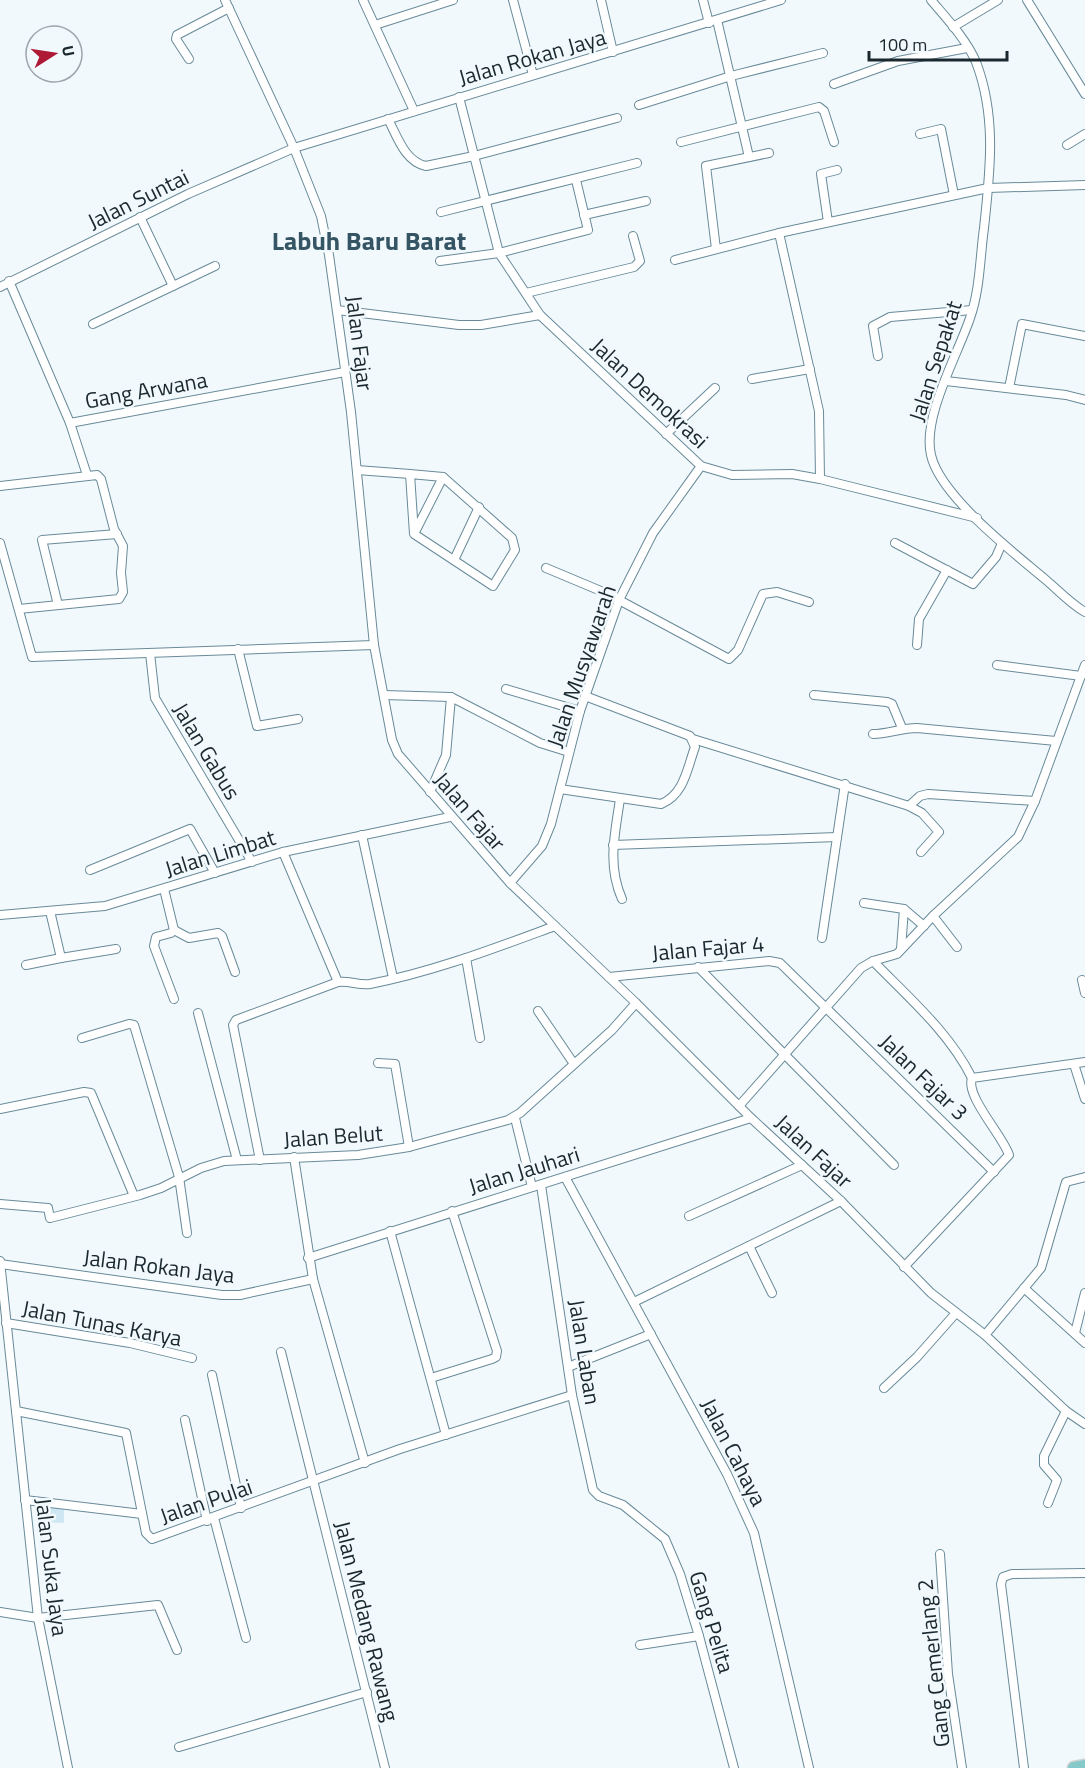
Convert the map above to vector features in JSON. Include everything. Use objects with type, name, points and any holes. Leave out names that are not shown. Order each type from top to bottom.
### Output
[{"type":"main road","points":[[1074,1768],[1085,1766]]},
{"type":"street","name":"Jalan Fajar","points":[[225,0],[294,148],[321,216],[345,372],[374,645],[392,740],[398,754],[510,884],[636,1003],[739,1107],[841,1201],[904,1267],[985,1335],[1066,1411],[1085,1424]]},
{"type":"street","points":[[363,0],[414,111]]},
{"type":"street","points":[[375,26],[453,0]]},
{"type":"street","points":[[513,0],[533,75]]},
{"type":"street","points":[[601,0],[614,52]]},
{"type":"street","points":[[703,0],[731,76],[749,157]]},
{"type":"street","name":"Jalan Rokan Jaya","points":[[294,148],[781,0]]},
{"type":"street","name":"Jalan Sepakat","points":[[931,0],[953,27],[975,62],[988,111],[991,160],[972,310],[945,381],[929,437],[931,454],[936,470],[945,485],[977,518],[1002,543],[1085,612]]},
{"type":"street","points":[[953,27],[998,0]]},
{"type":"street","points":[[1027,0],[1085,94]]},
{"type":"street","points":[[189,59],[176,39],[177,35],[229,8]]},
{"type":"street","points":[[834,84],[898,61],[967,48]]},
{"type":"street","points":[[639,105],[731,76],[823,53]]},
{"type":"street","name":"Jalan Demokrasi","points":[[459,97],[499,253],[540,315],[701,465],[732,475],[792,474],[820,479],[977,518]]},
{"type":"street","points":[[681,142],[742,125],[822,107],[834,142]]},
{"type":"street","points":[[388,119],[408,155],[418,164],[426,166],[474,156],[617,118]]},
{"type":"street","points":[[920,135],[941,129],[954,195]]},
{"type":"street","points":[[1067,145],[1085,134]]},
{"type":"street","name":"Jalan Suntai","points":[[0,287],[140,217],[294,148]]},
{"type":"street","points":[[716,249],[706,166],[769,153]]},
{"type":"street","points":[[441,212],[637,163]]},
{"type":"street","points":[[828,222],[820,174],[837,170]]},
{"type":"street","points":[[440,261],[499,253],[588,230],[576,180]]},
{"type":"street","points":[[675,260],[779,233],[988,188],[1085,185]]},
{"type":"street","points":[[584,215],[646,201]]},
{"type":"street","points":[[140,217],[173,286]]},
{"type":"street","points":[[779,233],[819,411],[820,479]]},
{"type":"street","points":[[526,293],[634,267],[639,261],[633,236]]},
{"type":"street","points":[[93,324],[215,266]]},
{"type":"street","name":"Gang Arwana","points":[[9,281],[70,423],[345,372]]},
{"type":"street","points":[[337,310],[459,325],[481,325],[540,315]]},
{"type":"street","points":[[878,356],[873,326],[878,321],[890,317],[972,310]]},
{"type":"street","points":[[1009,388],[1022,324],[1085,336]]},
{"type":"street","points":[[752,379],[810,369]]},
{"type":"street","points":[[945,381],[1066,395],[1085,400]]},
{"type":"street","points":[[666,434],[715,388]]},
{"type":"street","points":[[70,423],[87,474]]},
{"type":"street","name":"Jalan Musyawarah","points":[[510,884],[542,846],[551,824],[580,711],[620,599],[653,533],[701,465]]},
{"type":"street","points":[[357,470],[443,477],[512,538],[515,550],[493,586],[414,534]]},
{"type":"street","points":[[0,486],[87,474],[98,475],[102,479],[123,553],[121,573],[123,592],[119,599],[19,609]]},
{"type":"street","points":[[410,474],[414,534]]},
{"type":"street","points":[[414,534],[443,477]]},
{"type":"street","points":[[454,560],[479,507]]},
{"type":"street","points":[[58,605],[42,540],[117,534]]},
{"type":"street","points":[[0,543],[32,657],[374,645]]},
{"type":"street","points":[[895,543],[973,584],[996,557],[1002,543]]},
{"type":"street","points":[[546,568],[620,599],[729,659],[738,650],[763,594],[777,592],[809,602]]},
{"type":"street","points":[[917,645],[920,619],[947,570]]},
{"type":"street","points":[[238,649],[257,726],[298,719]]},
{"type":"street","name":"Jalan Gabus","points":[[150,653],[155,698],[252,862]]},
{"type":"street","points":[[997,665],[1080,676]]},
{"type":"street","points":[[739,1107],[784,1053],[861,968],[873,961],[897,954],[933,916],[1018,837],[1035,801],[1085,665]]},
{"type":"street","points":[[506,689],[580,711]]},
{"type":"street","points":[[384,695],[451,697],[540,743],[569,752]]},
{"type":"street","points":[[814,695],[887,702],[892,704],[902,728]]},
{"type":"street","points":[[585,696],[693,739],[845,784],[858,791],[909,806],[922,813],[939,832],[921,852]]},
{"type":"street","points":[[430,792],[446,755],[451,697]]},
{"type":"street","points":[[873,734],[887,734],[902,728],[1056,741]]},
{"type":"street","points":[[560,789],[661,804],[672,799],[680,790],[695,747],[693,739]]},
{"type":"street","points":[[822,938],[845,784]]},
{"type":"street","points":[[909,806],[920,796],[928,794],[1035,801]]},
{"type":"street","points":[[620,799],[613,845],[613,880],[622,899]]},
{"type":"street","name":"Jalan Limbat","points":[[0,915],[105,906],[282,852],[450,817]]},
{"type":"street","points":[[90,870],[190,829],[215,873]]},
{"type":"street","points":[[362,835],[393,978]]},
{"type":"street","points":[[613,845],[837,837]]},
{"type":"street","points":[[282,852],[338,982]]},
{"type":"street","points":[[164,889],[174,930],[189,938],[218,933],[222,936],[236,972]]},
{"type":"street","points":[[864,903],[904,909],[924,926]]},
{"type":"street","points":[[901,950],[904,909]]},
{"type":"street","points":[[50,911],[61,958]]},
{"type":"street","points":[[933,916],[957,946]]},
{"type":"street","points":[[260,1160],[234,1022],[338,982],[351,981],[364,985],[393,978],[466,958],[555,926]]},
{"type":"street","points":[[174,930],[153,940],[174,999]]},
{"type":"street","points":[[26,965],[116,949]]},
{"type":"street","points":[[466,958],[480,1038]]},
{"type":"street","name":"Jalan Fajar 4","points":[[609,977],[775,961],[827,1008]]},
{"type":"street","points":[[873,961],[961,1054],[972,1078],[970,1082],[973,1094],[1009,1155],[904,1267]]},
{"type":"street","points":[[698,968],[894,1165]]},
{"type":"street","points":[[1082,980],[1085,993]]},
{"type":"street","name":"Jalan Belut","points":[[0,1204],[48,1208],[50,1218],[161,1188],[201,1168],[237,1160],[358,1155],[409,1147],[515,1118],[625,1018],[636,1003]]},
{"type":"street","name":"Jalan Fajar 3","points":[[827,1008],[994,1172]]},
{"type":"street","points":[[538,1011],[574,1064]]},
{"type":"street","points":[[198,1013],[237,1160]]},
{"type":"street","points":[[82,1038],[129,1024],[134,1025],[179,1177],[187,1233]]},
{"type":"street","points":[[972,1078],[1085,1062]]},
{"type":"street","points":[[378,1063],[395,1064],[409,1147]]},
{"type":"street","points":[[1074,1064],[1085,1099]]},
{"type":"street","points":[[0,1109],[84,1092],[91,1093],[134,1196]]},
{"type":"street","points":[[515,1118],[532,1187]]},
{"type":"street","name":"Jalan Jauhari","points":[[308,1258],[752,1118]]},
{"type":"street","points":[[294,1157],[308,1258],[365,1463]]},
{"type":"street","points":[[689,1216],[802,1165]]},
{"type":"street","name":"Jalan Cahaya","points":[[565,1177],[727,1474],[754,1533],[809,1768]]},
{"type":"street","points":[[985,1335],[1041,1268],[1065,1185],[1070,1180],[1085,1177]]},
{"type":"street","name":"Jalan Laban","points":[[541,1185],[572,1395],[593,1490],[599,1497],[623,1505]]},
{"type":"street","points":[[634,1302],[841,1201]]},
{"type":"street","points":[[431,1377],[492,1359],[496,1357],[497,1351],[452,1211]]},
{"type":"street","points":[[390,1232],[446,1435]]},
{"type":"street","points":[[749,1246],[772,1293]]},
{"type":"street","name":"Jalan Rokan Jaya","points":[[0,1262],[222,1295],[240,1295],[313,1279]]},
{"type":"street","name":"Jalan Suka Jaya","points":[[0,1262],[38,1618],[68,1768]]},
{"type":"street","points":[[1024,1288],[1085,1343]]},
{"type":"street","points":[[1075,1333],[1085,1293]]},
{"type":"street","points":[[884,1388],[917,1357],[956,1313]]},
{"type":"street","name":"Jalan Tunas Karya","points":[[6,1323],[130,1343],[192,1358]]},
{"type":"street","points":[[568,1367],[651,1334]]},
{"type":"street","name":"Jalan Medang Rawang","points":[[282,1352],[385,1768]]},
{"type":"street","points":[[212,1375],[241,1508]]},
{"type":"street","name":"Jalan Pulai","points":[[16,1412],[124,1431],[146,1533],[150,1539],[446,1435],[572,1395]]},
{"type":"street","points":[[1048,1503],[1057,1480],[1044,1465],[1044,1456],[1066,1411]]},
{"type":"street","points":[[185,1420],[246,1638]]},
{"type":"street","points":[[25,1500],[142,1514]]},
{"type":"street","name":"Gang Pelita","points":[[623,1505],[665,1539],[680,1574],[734,1768]]},
{"type":"street","name":"Gang Cemerlang 2","points":[[940,1554],[948,1674],[962,1768]]},
{"type":"street","points":[[1024,1768],[1001,1592],[1003,1577],[1012,1574],[1085,1573]]},
{"type":"street","points":[[0,1612],[38,1618],[158,1605],[177,1650]]},
{"type":"street","points":[[640,1645],[699,1636]]},
{"type":"street","points":[[179,1748],[367,1692]]},
{"type":"shaded area","points":[[37,1505],[64,1506],[64,1523],[37,1522]]},
{"type":"district","name":"Labuh Baru Barat","points":[[369,241]]}]
